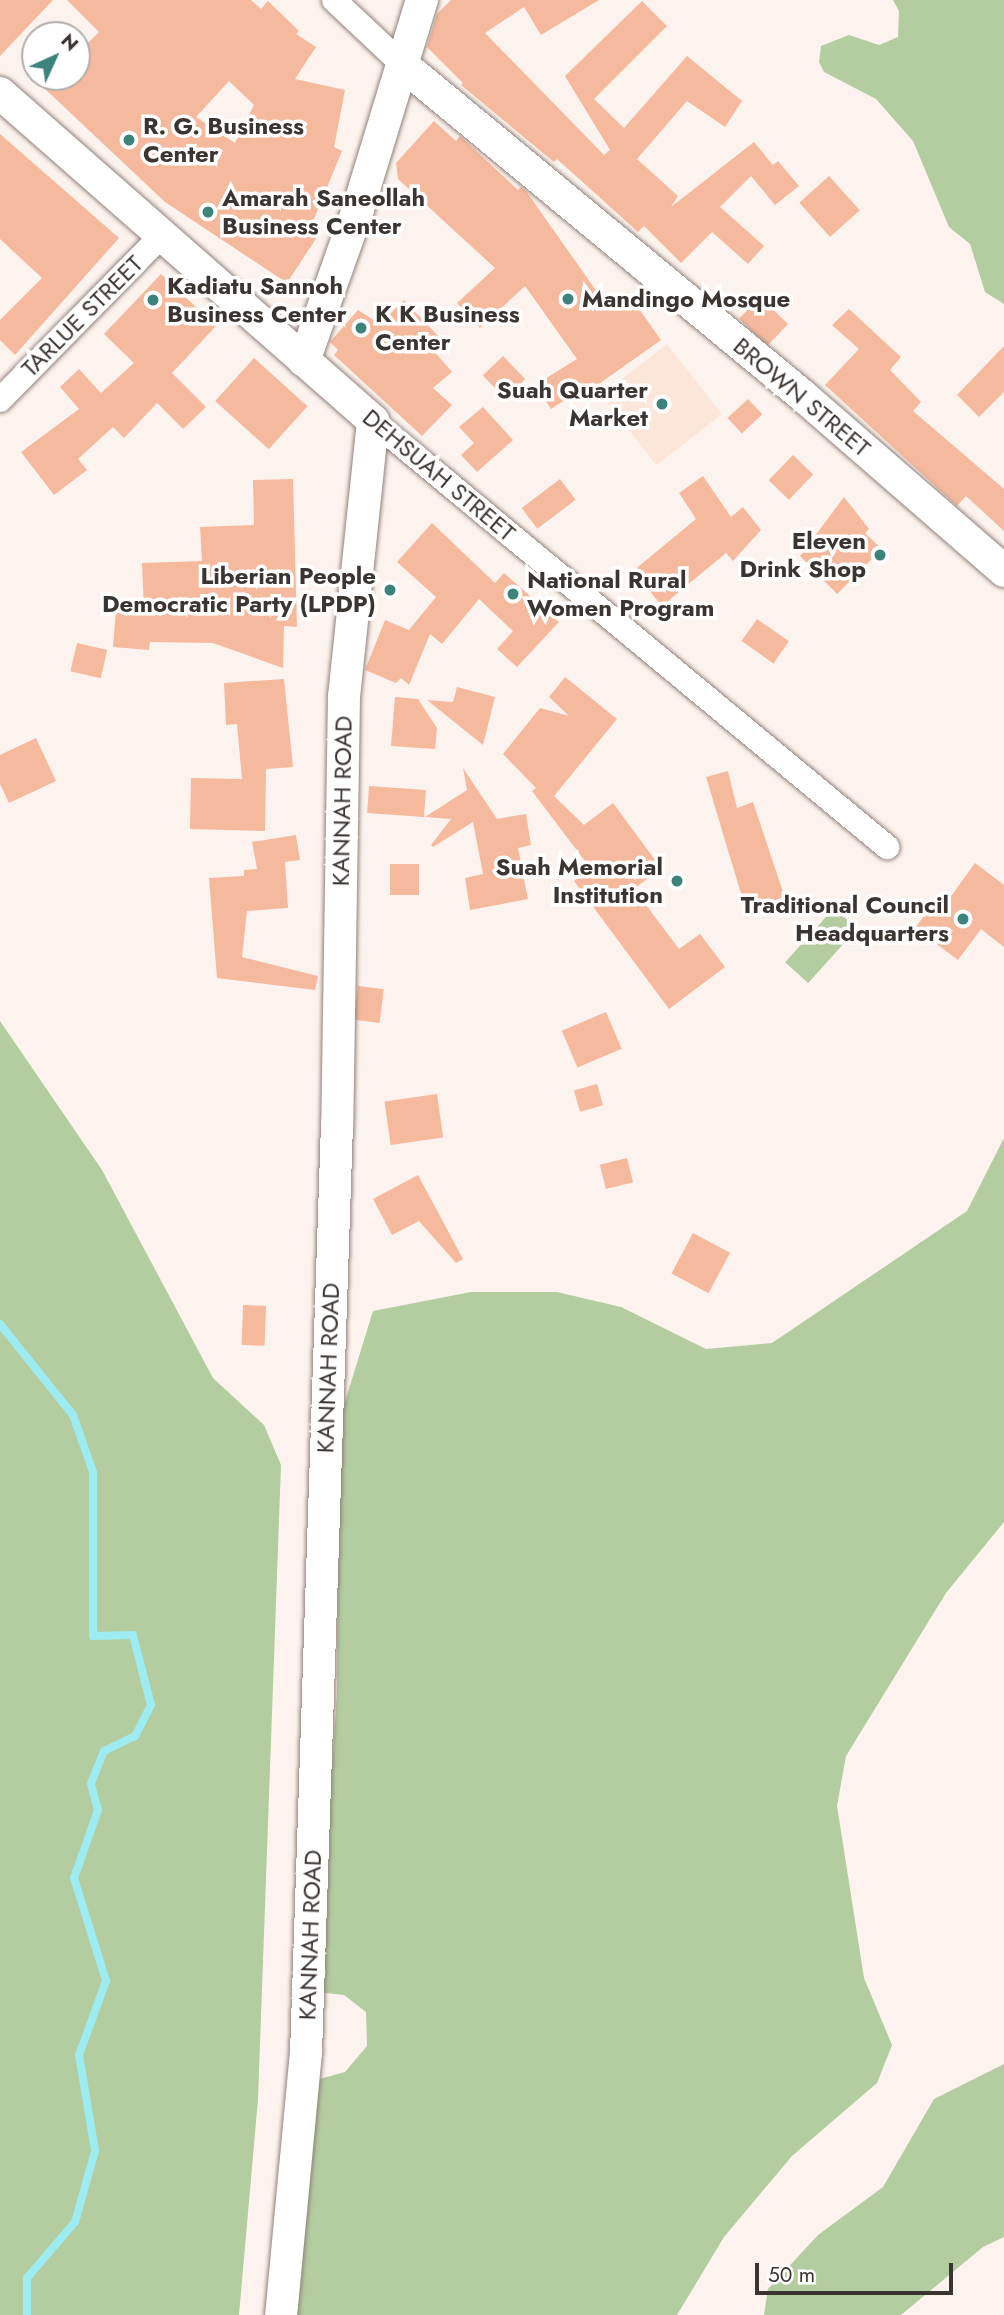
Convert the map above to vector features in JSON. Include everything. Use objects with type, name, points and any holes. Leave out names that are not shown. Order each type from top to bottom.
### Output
[{"type":"street","points":[[334,0],[404,66]]},
{"type":"street","points":[[304,361],[404,66],[422,0]]},
{"type":"street","name":"BROWN STREET","points":[[404,66],[803,396],[1004,570]]},
{"type":"street","name":"DEHSUAH STREET","points":[[0,93],[164,233],[373,421],[887,847]]},
{"type":"street","name":"TARLUE STREET","points":[[0,400],[164,233]]},
{"type":"street","name":"KANNAH ROAD","points":[[281,2315],[306,2052],[337,1124],[344,696],[373,421]]},
{"type":"shaded area","name":"Suah Quarter Market","points":[[667,344],[722,414],[656,465],[602,395]]},
{"type":"green space","points":[[893,0],[1004,0],[1004,304],[985,292],[970,244],[949,227],[913,141],[876,99],[824,72],[819,62],[821,46],[849,35],[879,45],[898,37],[899,11]]},
{"type":"green space","points":[[834,908],[857,929],[808,983],[785,962]]},
{"type":"green space","points":[[0,1021],[102,1170],[213,1378],[264,1425],[281,1465],[258,2099],[239,2315],[0,2315]]},
{"type":"green space","points":[[1004,1138],[1004,1522],[946,1593],[846,1756],[837,1806],[864,1978],[892,2045],[877,2083],[792,2156],[724,2237],[677,2315],[294,2315],[312,2081],[345,2072],[367,2046],[366,2012],[344,1995],[317,1992],[337,1693],[339,1421],[373,1311],[471,1292],[557,1292],[621,1307],[706,1349],[772,1343],[967,1211]]},
{"type":"green space","points":[[1004,2064],[1004,2237],[983,2247],[901,2315],[764,2315],[768,2289],[818,2235],[883,2187],[934,2099]]},
{"type":"building","points":[[0,0],[53,0],[33,21],[21,21],[21,34],[0,56]]},
{"type":"building","points":[[67,0],[251,0],[261,9],[268,1],[299,31],[296,34],[316,47],[295,79],[345,90],[334,147],[342,151],[309,231],[317,237],[287,283],[165,202],[47,91],[91,91],[91,40],[99,32],[91,21]],"holes":[[[229,81],[254,105],[235,143],[196,117]]]},
{"type":"building","points":[[451,0],[599,0],[541,35],[524,7],[485,33],[604,155],[610,150],[565,76],[642,1],[667,26],[594,99],[624,128],[687,56],[742,101],[725,127],[687,101],[637,159],[678,196],[671,207],[754,142],[773,165],[778,161],[799,186],[775,205],[751,176],[720,207],[764,246],[748,264],[712,232],[681,263],[644,226],[638,232],[557,159],[554,162],[461,85],[463,83],[427,47],[437,14]]},
{"type":"building","points":[[434,121],[456,141],[460,136],[518,190],[521,187],[526,191],[607,306],[627,292],[661,340],[596,386],[593,382],[551,409],[535,385],[577,359],[525,286],[480,328],[457,303],[495,268],[398,179],[396,163]]},
{"type":"building","points":[[0,134],[119,238],[15,355],[0,340],[0,320],[42,278],[0,239]]},
{"type":"building","points":[[829,176],[860,210],[830,237],[799,203]]},
{"type":"building","points":[[161,274],[216,326],[172,373],[206,407],[183,429],[157,403],[124,438],[113,427],[78,459],[87,470],[54,495],[21,452],[79,409],[60,387],[79,369],[101,393],[134,363],[104,334]]},
{"type":"building","points":[[760,297],[788,324],[767,346],[739,319]]},
{"type":"building","points":[[404,300],[442,340],[433,350],[452,372],[433,388],[452,405],[422,436],[334,355],[338,350],[330,342],[358,310],[380,324]]},
{"type":"building","points":[[849,309],[901,357],[890,370],[921,402],[913,411],[1004,489],[1004,531],[966,496],[957,506],[825,385],[859,349],[832,325]]},
{"type":"building","points":[[1004,346],[1004,392],[979,417],[957,395]]},
{"type":"building","points":[[503,356],[525,379],[505,398],[483,375]]},
{"type":"building","points":[[254,358],[308,406],[269,449],[215,401]]},
{"type":"building","points":[[748,399],[762,414],[742,433],[728,418]]},
{"type":"building","points":[[483,407],[513,440],[477,472],[461,455],[474,443],[459,427]]},
{"type":"building","points":[[793,455],[813,474],[789,500],[769,480]]},
{"type":"building","points":[[703,476],[731,517],[743,507],[761,530],[733,561],[726,553],[662,606],[633,571],[696,519],[679,493]]},
{"type":"building","points":[[293,479],[297,627],[284,626],[283,668],[213,643],[150,642],[149,650],[113,647],[116,609],[144,611],[142,563],[202,561],[200,527],[254,525],[253,480]]},
{"type":"building","points":[[560,479],[576,500],[537,529],[522,508]]},
{"type":"building","points":[[844,497],[869,529],[865,533],[882,549],[837,594],[800,556]]},
{"type":"building","points":[[432,523],[495,583],[504,573],[559,622],[517,667],[497,649],[513,631],[479,599],[442,644],[430,634],[409,685],[401,678],[396,683],[365,670],[385,620],[409,630],[436,597],[397,562]]},
{"type":"building","points":[[757,619],[789,641],[773,663],[742,641]]},
{"type":"building","points":[[77,643],[107,650],[101,678],[70,671]]},
{"type":"building","points":[[565,677],[617,719],[554,796],[584,825],[613,803],[661,868],[634,889],[679,949],[700,934],[725,967],[669,1009],[574,881],[591,869],[532,791],[536,788],[503,754],[540,708],[569,716],[549,697]]},
{"type":"building","points":[[284,679],[293,767],[266,769],[265,831],[190,829],[191,778],[242,779],[237,724],[226,725],[224,683]]},
{"type":"building","points":[[457,687],[495,697],[483,745],[427,700],[453,702]]},
{"type":"building","points":[[395,697],[418,699],[437,728],[435,749],[391,746]]},
{"type":"building","points":[[36,738],[56,781],[9,803],[0,784],[0,755]]},
{"type":"building","points":[[463,768],[497,819],[526,814],[531,845],[518,848],[528,899],[470,910],[465,878],[483,874],[473,822],[433,847],[431,845],[451,819],[425,817],[467,790]]},
{"type":"building","points":[[728,771],[737,808],[753,802],[787,904],[748,917],[706,777]]},
{"type":"building","points":[[369,786],[426,790],[424,817],[367,813]]},
{"type":"building","points":[[296,835],[300,860],[285,862],[288,908],[247,911],[242,957],[318,976],[315,990],[217,978],[209,878],[244,876],[244,870],[257,869],[252,842]]},
{"type":"building","name":"Traditional Council Headquarters","points":[[975,863],[1004,885],[1004,947],[981,929],[958,960],[915,928],[933,904],[941,910]]},
{"type":"building","points":[[390,864],[419,864],[419,895],[390,895]]},
{"type":"building","points":[[358,986],[384,989],[380,1023],[354,1020]]},
{"type":"building","points":[[606,1012],[622,1049],[577,1068],[562,1031]]},
{"type":"building","points":[[597,1084],[603,1105],[580,1112],[574,1091]]},
{"type":"building","points":[[437,1094],[443,1138],[391,1145],[385,1101]]},
{"type":"building","points":[[627,1158],[633,1182],[606,1189],[600,1165]]},
{"type":"building","points":[[418,1175],[463,1259],[456,1263],[419,1221],[392,1235],[373,1199]]},
{"type":"building","points":[[693,1233],[730,1253],[708,1293],[671,1274]]},
{"type":"building","points":[[243,1305],[266,1306],[265,1346],[242,1345]]},
{"type":"waterway","points":[[0,1324],[73,1415],[93,1472],[93,1636],[133,1635],[151,1705],[135,1736],[104,1751],[91,1784],[98,1810],[74,1878],[106,1981],[79,2055],[95,2151],[75,2222],[27,2278],[27,2315]]},
{"type":"place","name":"R. G. Business Center","points":[[129,140]]},
{"type":"place","name":"Amarah Saneollah Business Center","points":[[208,212]]},
{"type":"place","name":"Mandingo Mosque","points":[[568,299]]},
{"type":"place","name":"Kadiatu Sannoh Business Center","points":[[153,300]]},
{"type":"place","name":"K K Business Center","points":[[361,328]]},
{"type":"place","name":"Suah Quarter Market","points":[[662,404]]},
{"type":"place","name":"Eleven Drink Shop","points":[[880,555]]},
{"type":"place","name":"Liberian People Democratic Party (LPDP)","points":[[390,590]]},
{"type":"place","name":"National Rural Women Program","points":[[513,594]]},
{"type":"place","name":"Suah Memorial Institution","points":[[677,881]]},
{"type":"place","name":"Traditional Council Headquarters","points":[[963,919]]}]
